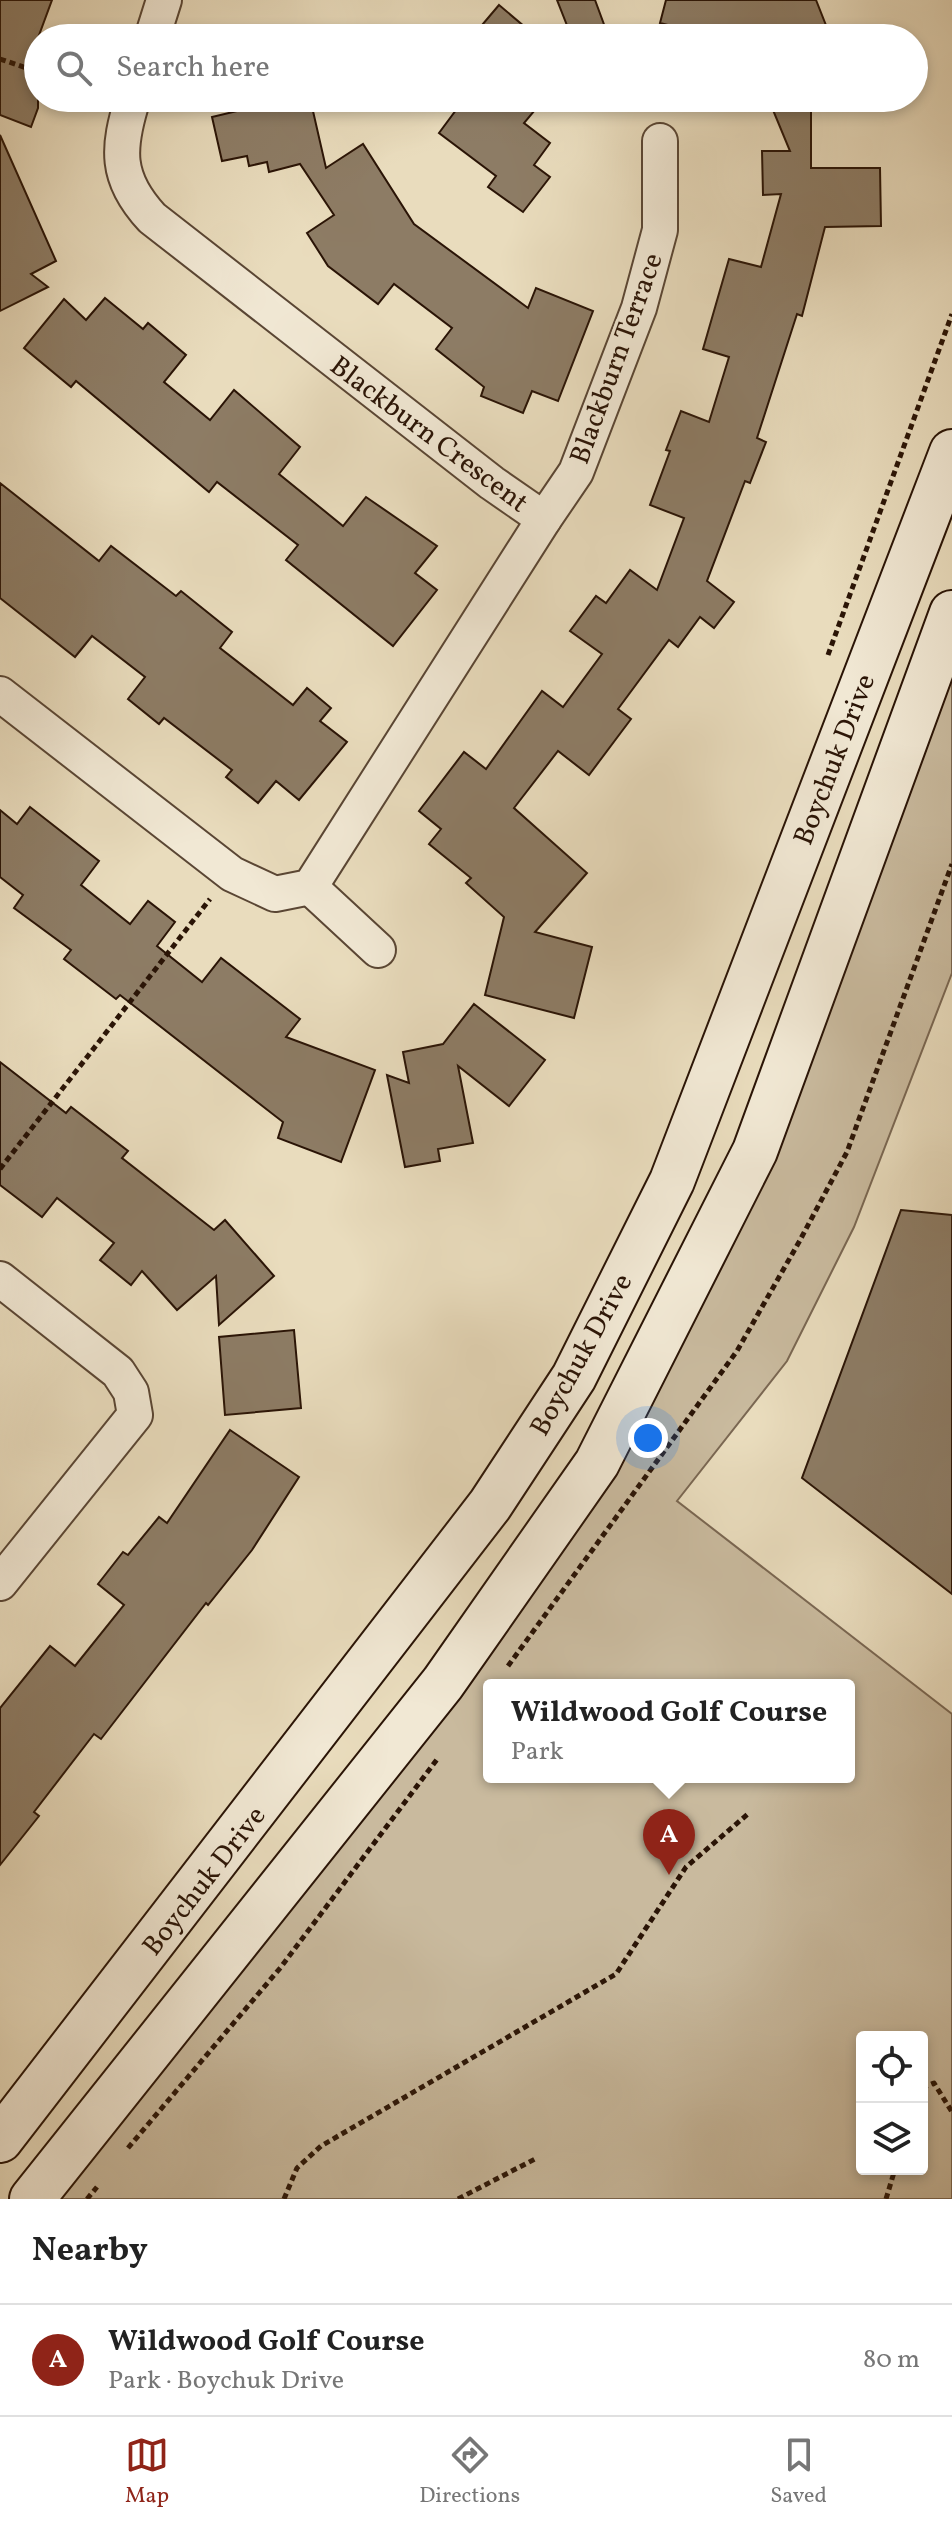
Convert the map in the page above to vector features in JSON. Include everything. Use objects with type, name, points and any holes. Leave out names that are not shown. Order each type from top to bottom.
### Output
[{"type":"main road","name":"Boychuk Drive","points":[[0,2140],[490,1505],[574,1377],[672,1181],[952,452]]},
{"type":"main road","points":[[32,2199],[443,1683],[597,1463],[755,1151],[952,613]]},
{"type":"street","points":[[156,24],[164,0]]},
{"type":"street","name":"Blackburn Crescent","points":[[129,112],[121,144],[122,170],[131,195],[152,218],[492,483],[544,519],[310,887]]},
{"type":"street","name":"Blackburn Terrace","points":[[544,519],[576,472],[639,308],[660,230],[660,141]]},
{"type":"street","points":[[0,694],[232,874],[275,894],[310,887],[378,950]]},
{"type":"street","points":[[0,1279],[118,1372],[131,1392],[135,1415],[0,1583]]},
{"type":"path","points":[[0,59],[24,67]]},
{"type":"path","points":[[502,1674],[730,1362],[799,1242],[847,1152],[952,864]]},
{"type":"path","points":[[0,1169],[232,874]]},
{"type":"path","points":[[119,2159],[281,1967],[442,1753]]},
{"type":"path","points":[[284,2199],[297,2168],[321,2146],[616,1974],[686,1867],[749,1813]]},
{"type":"path","points":[[928,2086],[934,2083],[952,2112]]},
{"type":"path","points":[[458,2199],[535,2159]]},
{"type":"path","points":[[886,2199],[893,2175]]},
{"type":"path","points":[[87,2199],[103,2179]]},
{"type":"shaded area","points":[[952,613],[952,973],[854,1227],[787,1361],[677,1501],[952,1714],[952,2199],[25,2199],[597,1463],[755,1151]]},
{"type":"building","points":[[0,0],[52,0],[43,24],[24,24],[24,112],[37,112],[31,127],[0,115]]},
{"type":"building","points":[[557,0],[595,0],[604,24],[566,24]]},
{"type":"building","points":[[666,0],[816,0],[825,24],[664,24],[660,23]]},
{"type":"building","points":[[499,5],[521,24],[483,24]]},
{"type":"building","points":[[233,112],[313,112],[326,168],[363,144],[414,224],[528,308],[536,288],[593,311],[558,401],[532,391],[523,413],[481,396],[484,387],[436,349],[452,328],[394,284],[378,304],[328,266],[307,233],[334,215],[300,164],[269,172],[267,162],[249,166],[247,156],[222,161],[212,117]]},
{"type":"building","points":[[455,112],[533,112],[524,123],[550,143],[534,165],[550,177],[523,212],[488,187],[496,176],[439,133]]},
{"type":"building","points":[[774,112],[811,112],[811,168],[880,168],[881,226],[825,227],[802,316],[797,314],[757,438],[766,442],[750,483],[745,481],[707,581],[734,602],[714,628],[700,617],[678,647],[669,640],[618,709],[631,719],[589,775],[558,751],[514,808],[587,873],[535,932],[592,947],[574,1018],[485,995],[504,917],[466,883],[471,878],[429,844],[441,829],[419,811],[464,752],[486,769],[542,691],[563,707],[602,654],[570,631],[596,596],[606,603],[630,570],[657,590],[684,518],[650,505],[670,451],[666,450],[681,411],[709,422],[729,357],[703,349],[729,259],[761,267],[781,194],[763,195],[762,151],[790,151]]},
{"type":"building","points":[[0,135],[56,261],[31,274],[48,287],[0,311]]},
{"type":"building","points":[[105,298],[143,329],[148,323],[186,355],[164,382],[210,420],[234,390],[300,447],[279,474],[343,526],[366,497],[437,546],[415,573],[437,590],[393,646],[286,560],[298,545],[217,482],[209,492],[76,381],[71,387],[24,348],[64,299],[86,320]]},
{"type":"building","points":[[0,483],[99,561],[111,546],[176,596],[181,591],[232,632],[220,648],[293,705],[307,688],[331,708],[320,721],[347,742],[299,800],[276,781],[258,803],[226,777],[232,770],[164,718],[159,724],[128,699],[145,677],[92,636],[75,657],[0,598]]},
{"type":"building","points":[[30,807],[99,861],[81,885],[130,924],[148,901],[175,922],[157,946],[202,982],[221,958],[300,1019],[286,1037],[375,1070],[341,1162],[278,1138],[283,1122],[120,995],[116,999],[64,959],[71,950],[14,908],[23,895],[0,877],[0,810],[17,824]]},
{"type":"building","points":[[474,1004],[545,1060],[509,1106],[458,1066],[473,1143],[438,1149],[440,1161],[405,1167],[387,1075],[409,1083],[403,1052],[443,1044]]},
{"type":"building","points":[[0,1062],[66,1113],[71,1107],[128,1151],[122,1158],[214,1230],[225,1220],[274,1276],[219,1325],[216,1276],[177,1310],[142,1271],[131,1285],[100,1260],[114,1243],[57,1198],[42,1217],[0,1185]]},
{"type":"building","points":[[901,1210],[952,1215],[952,1594],[802,1478]]},
{"type":"building","points":[[294,1330],[301,1408],[225,1415],[219,1337]]},
{"type":"building","points":[[230,1430],[299,1477],[252,1550],[208,1605],[206,1603],[101,1739],[94,1734],[34,1812],[39,1816],[0,1865],[0,1708],[50,1646],[75,1666],[124,1605],[98,1584],[123,1552],[128,1555],[159,1517],[167,1523]]},
{"type":"place","name":"Wildwood Golf Course","points":[[669,1875]]}]
